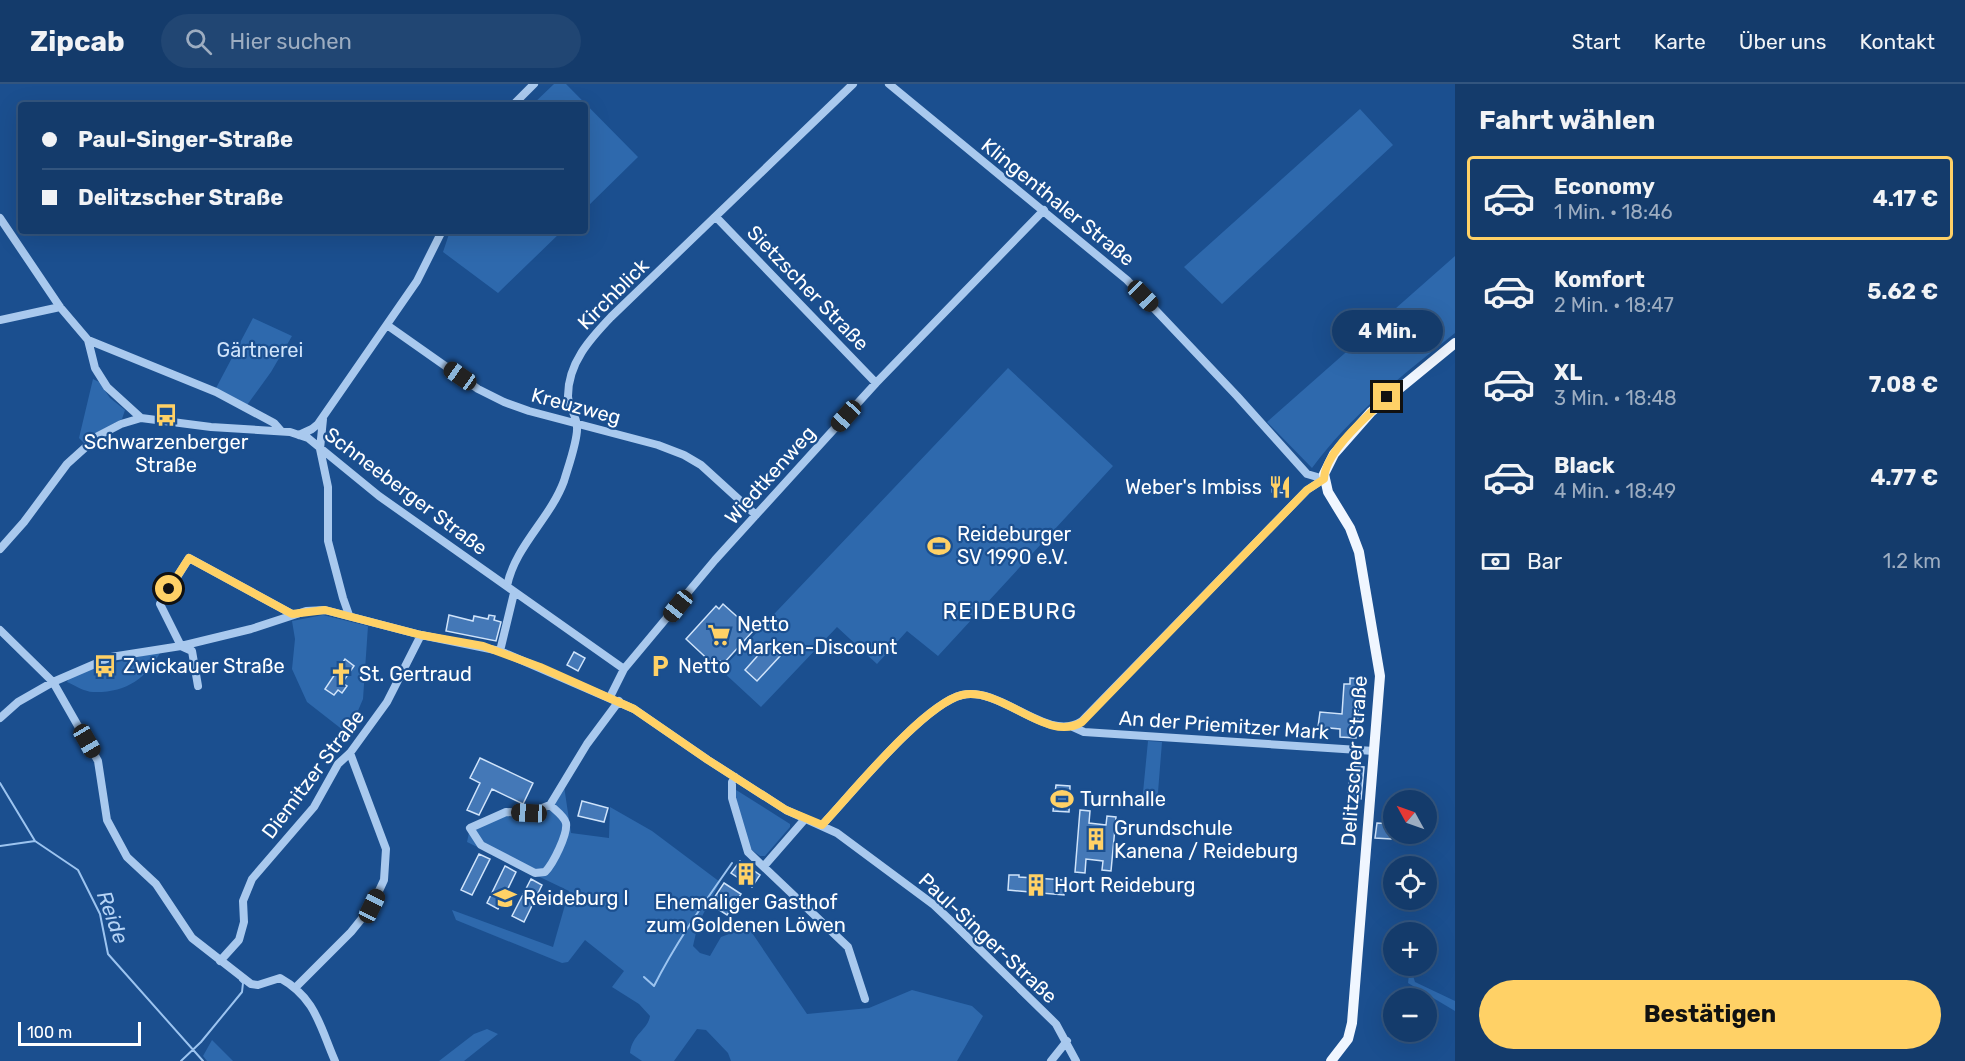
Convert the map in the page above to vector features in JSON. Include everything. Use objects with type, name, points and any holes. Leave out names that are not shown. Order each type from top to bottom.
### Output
[{"type":"main road","points":[[1324,479],[1328,463],[1356,428],[1387,397],[1455,343]]},
{"type":"main road","name":"Delitzscher Straße","points":[[1324,479],[1328,492],[1350,528],[1359,552],[1379,665],[1352,1023],[1348,1040],[1331,1061]]},
{"type":"street","points":[[516,102],[534,84]]},
{"type":"street","name":"Kirchblick","points":[[507,586],[519,555],[558,496],[568,466],[577,424],[568,395],[575,364],[582,350],[611,317],[853,84]]},
{"type":"street","name":"Klingenthaler Straße","points":[[889,84],[1127,280],[1311,482]]},
{"type":"street","name":"Wiedtkenweg","points":[[610,697],[624,669],[756,515],[876,383],[1044,210]]},
{"type":"street","name":"Sietzscher Straße","points":[[716,217],[876,383]]},
{"type":"street","name":"Schneeberger Straße","points":[[0,218],[60,307],[88,340],[95,368],[107,387],[141,418]]},
{"type":"street","points":[[299,435],[312,429],[324,417],[430,258],[441,234]]},
{"type":"street","points":[[0,320],[60,307]]},
{"type":"street","name":"Kreuzweg","points":[[387,325],[486,394],[529,411],[658,445],[684,455],[701,465],[756,515]]},
{"type":"street","name":"Schneeberger Straße","points":[[88,340],[216,392],[274,423],[281,431],[308,438],[379,496],[624,669]]},
{"type":"street","points":[[324,417],[320,449],[328,487],[328,541],[331,559],[350,615]]},
{"type":"street","points":[[0,549],[24,522],[59,473],[81,450],[98,436],[121,424],[141,418],[211,428],[281,431]]},
{"type":"street","points":[[1073,727],[1082,722],[1311,482],[1324,479]]},
{"type":"street","points":[[198,686],[192,651],[181,646],[160,604],[189,558],[292,614]]},
{"type":"street","points":[[500,651],[514,593]]},
{"type":"street","name":"Paul-Singer-Straße","points":[[0,718],[18,702],[53,682],[111,657],[181,646],[251,629],[292,614],[325,610],[421,635],[500,651],[620,701],[640,712],[735,777],[804,819],[822,825],[934,905],[1049,1018],[1067,1041],[1076,1061]]},
{"type":"street","points":[[0,630],[53,682],[98,761],[107,820],[127,856],[156,884],[192,938],[251,984],[258,985],[280,978],[305,976]]},
{"type":"street","name":"Diemitzer Straße","points":[[220,961],[239,940],[244,922],[243,900],[252,879],[314,807],[338,764],[350,753],[387,702],[421,635]]},
{"type":"street","name":"An der Priemitzer Mark","points":[[822,825],[920,721],[952,699],[962,695],[982,694],[1059,727],[1073,727],[1084,732],[1374,751]]},
{"type":"street","points":[[550,805],[565,820],[566,830],[553,863],[545,872],[535,873],[481,845],[470,828],[506,812],[529,813],[550,805],[587,744],[620,701]]},
{"type":"street","points":[[296,987],[351,933],[372,906],[384,880],[386,849],[350,753]]},
{"type":"street","points":[[735,777],[732,782],[732,798],[748,852],[848,947],[865,999]]},
{"type":"street","points":[[764,866],[804,819]]},
{"type":"street","points":[[280,978],[296,987],[320,1019],[335,1061]]},
{"type":"street","points":[[1051,1061],[1067,1041]]},
{"type":"green space","points":[[554,84],[566,84],[584,102],[535,102]]},
{"type":"green space","points":[[588,106],[638,157],[588,206]]},
{"type":"green space","points":[[1360,109],[1393,145],[1222,304],[1184,267]]},
{"type":"green space","points":[[449,234],[559,234],[498,293],[443,252]]},
{"type":"green space","points":[[1455,256],[1455,333],[1361,413],[1312,468],[1267,422]]},
{"type":"green space","name":"Gärtnerei","points":[[253,318],[292,336],[271,372],[247,405],[215,390]]},
{"type":"green space","name":"Reideburger SV 1990 e.V.","points":[[1008,368],[1113,466],[938,656],[907,631],[877,664],[837,627],[761,707],[721,670]]},
{"type":"green space","points":[[93,379],[99,382],[110,398],[125,410],[122,419],[98,432],[84,443],[79,438]]},
{"type":"green space","points":[[323,615],[368,626],[363,699],[348,734],[307,702],[292,669],[295,639],[292,621]]},
{"type":"green space","points":[[161,651],[142,677],[125,687],[105,692],[93,692],[67,682],[71,674]]},
{"type":"green space","points":[[1148,741],[1162,742],[1157,805],[1142,803]]},
{"type":"green space","points":[[564,786],[571,833],[609,838],[610,807],[652,831],[720,882],[698,924],[693,946],[700,953],[710,956],[721,937],[748,927],[807,1014],[869,1008],[912,990],[972,1006],[983,1016],[957,1061],[731,1061],[728,1053],[706,1030],[697,1029],[674,1061],[642,1061],[630,1053],[634,1041],[649,1021],[650,1016],[639,1004],[612,987],[624,971],[585,940],[568,962],[562,963],[456,920],[452,910],[553,947],[569,891],[467,842],[470,828],[506,812],[548,811]]},
{"type":"green space","points":[[733,788],[790,824],[790,827],[765,856],[760,856],[749,848]]},
{"type":"green space","points":[[1409,976],[1413,976],[1415,982],[1428,988],[1416,988],[1408,983]]},
{"type":"green space","points":[[1437,992],[1455,1001],[1455,1011],[1437,1000]]},
{"type":"green space","points":[[487,1029],[498,1034],[464,1061],[439,1061],[474,1034]]},
{"type":"green space","points":[[212,1040],[233,1061],[207,1061],[203,1056]]},
{"type":"building","name":"Weber's Imbiss","points":[[1272,481],[1287,482],[1287,493],[1272,492]]},
{"type":"building","name":"Netto Marken-Discount","points":[[723,604],[753,631],[723,664],[720,661],[715,666],[686,639],[716,606],[719,609]]},
{"type":"building","points":[[449,615],[473,621],[474,616],[488,619],[489,615],[495,616],[494,620],[501,622],[496,641],[446,631]]},
{"type":"building","points":[[769,643],[781,655],[757,681],[745,670]]},
{"type":"building","points":[[574,652],[585,658],[578,671],[567,665]]},
{"type":"building","name":"St. Gertraud","points":[[345,659],[354,666],[342,683],[347,686],[342,693],[338,690],[334,695],[325,689]]},
{"type":"building","points":[[1350,678],[1361,679],[1356,738],[1340,737],[1340,729],[1318,727],[1320,712],[1342,714],[1344,684],[1350,684]]},
{"type":"building","points":[[480,758],[533,783],[523,804],[492,789],[479,815],[467,810],[480,783],[470,778]]},
{"type":"building","points":[[1351,766],[1364,767],[1361,799],[1348,797]]},
{"type":"building","name":"Turnhalle","points":[[1056,785],[1070,786],[1069,812],[1053,811]]},
{"type":"building","points":[[582,801],[608,808],[604,822],[578,816]]},
{"type":"building","name":"Grundschule Kanena / Reideburg","points":[[1080,810],[1090,811],[1089,823],[1106,825],[1107,816],[1116,817],[1111,871],[1102,870],[1103,861],[1086,859],[1085,873],[1075,872]]},
{"type":"building","points":[[1377,823],[1383,823],[1383,838],[1375,838]]},
{"type":"building","points":[[479,854],[490,859],[472,895],[461,890]]},
{"type":"building","name":"Ehemaliger Gasthof zum Goldenen Löwen","points":[[740,861],[760,875],[752,887],[731,873]]},
{"type":"building","points":[[505,866],[516,872],[498,909],[487,903]]},
{"type":"building","name":"Hort Reideburg","points":[[1009,875],[1065,880],[1064,895],[1008,890]]},
{"type":"building","points":[[531,879],[542,885],[524,922],[512,916]]},
{"type":"building","points":[[724,883],[741,894],[727,915],[710,904]]},
{"type":"waterway","name":"Reide","points":[[0,783],[35,841],[78,870],[100,914],[108,954],[203,1061]]},
{"type":"waterway","points":[[0,846],[35,841]]},
{"type":"waterway","points":[[644,977],[654,986],[681,938],[732,863]]},
{"type":"waterway","points":[[181,1061],[201,1042],[242,992],[243,983],[240,980]]},
{"type":"place","name":"Schwarzenberger Straße","points":[[166,415]]},
{"type":"place","name":"Weber's Imbiss","points":[[1280,487]]},
{"type":"place","name":"Reideburger SV 1990 e.V.","points":[[939,546]]},
{"type":"place","name":"Netto Marken-Discount","points":[[719,635]]},
{"type":"place","name":"Zwickauer Straße","points":[[105,666]]},
{"type":"place","name":"Netto","points":[[660,666]]},
{"type":"place","name":"St. Gertraud","points":[[341,674]]},
{"type":"place","name":"Turnhalle","points":[[1062,799]]},
{"type":"place","name":"Grundschule Kanena / Reideburg","points":[[1096,839]]},
{"type":"place","name":"Ehemaliger Gasthof zum Goldenen Löwen","points":[[746,874]]},
{"type":"place","name":"Hort Reideburg","points":[[1036,885]]},
{"type":"place","name":"Reideburg I","points":[[505,898]]},
{"type":"district","name":"REIDEBURG","points":[[1010,611]]},
{"type":"route","points":[[169,589],[189,558],[292,614],[325,610],[421,635],[500,651],[620,701],[786,810],[822,825],[920,721],[944,702],[962,695],[982,694],[1059,727],[1073,727],[1082,722],[1307,490],[1324,479],[1326,468],[1334,454],[1387,397]]}]
